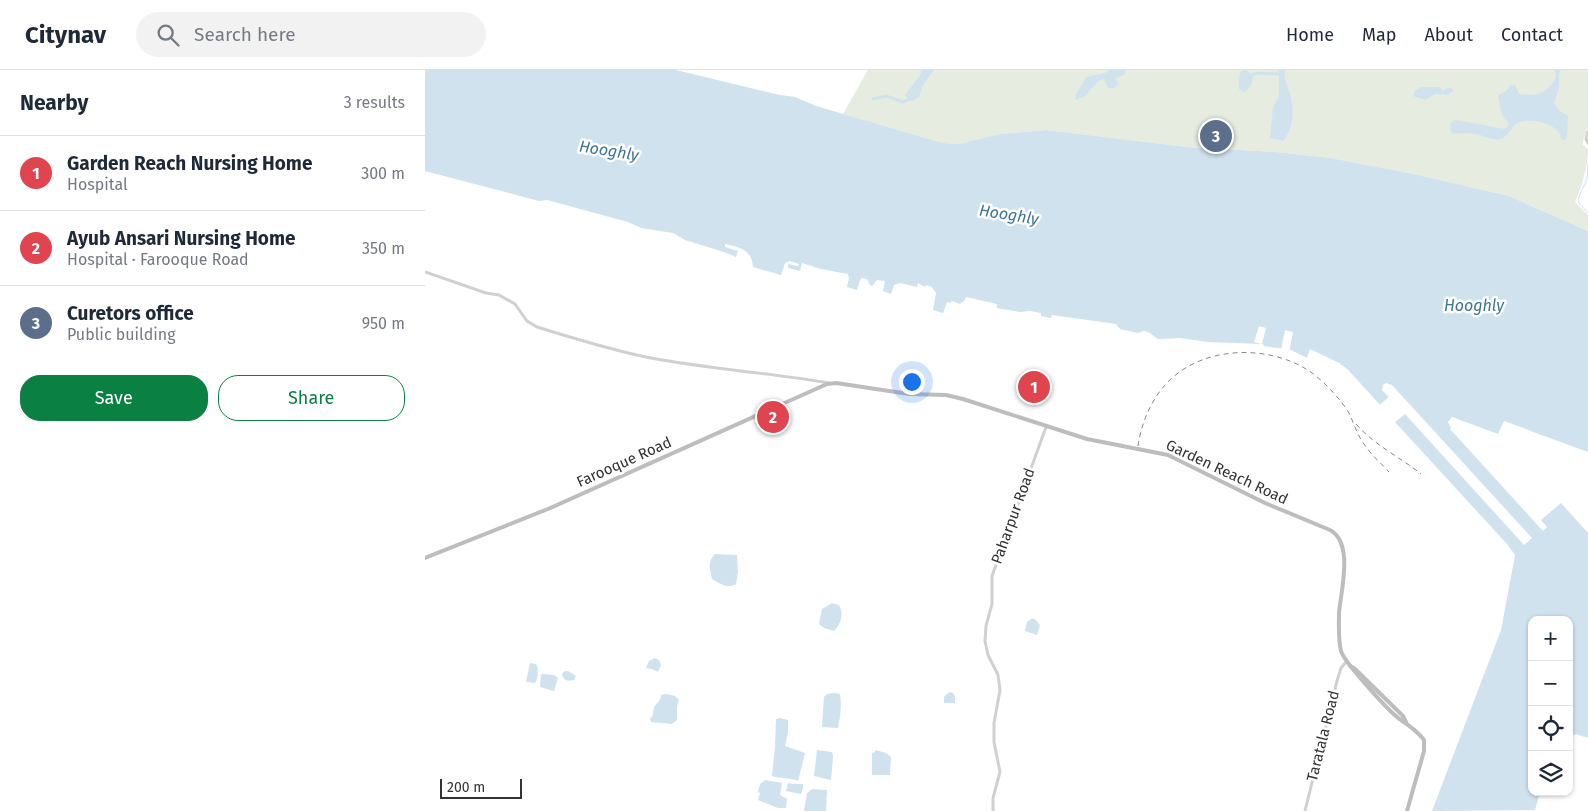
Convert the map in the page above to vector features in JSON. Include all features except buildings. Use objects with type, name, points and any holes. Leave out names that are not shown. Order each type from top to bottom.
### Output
[{"type":"main road","name":"Garden Reach Road","points":[[831,383],[915,395],[954,397],[1046,427],[1113,445],[1168,455],[1265,503],[1334,532],[1339,539],[1344,559],[1339,629],[1341,652],[1346,662]]},
{"type":"main road","name":"Farooque Road","points":[[425,558],[548,509],[831,383]]},
{"type":"main road","points":[[1346,662],[1401,720],[1406,722],[1423,738],[1425,743],[1407,811]]},
{"type":"street","points":[[1588,132],[1586,138],[1588,142]]},
{"type":"street","points":[[425,272],[486,293],[499,295],[515,304],[527,322],[537,327],[616,350],[664,360],[735,371],[831,383]]},
{"type":"street","name":"Paharpur Road","points":[[993,811],[993,798],[1000,772],[994,723],[1000,690],[995,665],[988,655],[985,641],[985,632],[992,604],[991,576],[1046,427]]},
{"type":"street","name":"Taratala Road","points":[[1305,811],[1337,681],[1341,668],[1346,662]]},
{"type":"shaded area","points":[[868,70],[1588,70],[1588,128],[1583,145],[1588,149],[1588,156],[1584,176],[1575,202],[1588,215],[1588,231],[1509,196],[1414,174],[1331,158],[1276,152],[1187,147],[1047,130],[999,134],[959,144],[943,143],[843,114]]},
{"type":"water","name":"Hooghly","points":[[425,70],[676,70],[795,97],[816,106],[943,143],[959,144],[999,134],[1047,130],[1187,147],[1276,152],[1331,158],[1414,174],[1509,196],[1588,231],[1588,452],[1504,421],[1498,434],[1452,417],[1448,422],[1450,429],[1543,531],[1547,527],[1541,520],[1561,503],[1588,533],[1588,738],[1576,734],[1573,735],[1573,616],[1528,616],[1528,796],[1539,796],[1535,810],[1432,811],[1501,630],[1515,555],[1395,422],[1405,414],[1524,545],[1532,538],[1392,385],[1386,383],[1383,385],[1382,390],[1389,397],[1380,405],[1348,370],[1339,363],[1310,350],[1307,358],[1291,350],[1264,346],[1263,344],[1208,342],[1180,338],[1158,339],[1148,332],[1138,333],[1120,329],[1116,324],[1052,315],[1051,318],[1041,316],[1041,313],[997,308],[997,304],[966,297],[960,304],[952,301],[950,303],[947,302],[943,313],[933,310],[936,293],[932,287],[926,285],[925,287],[918,283],[917,287],[900,283],[894,285],[891,294],[883,291],[885,281],[877,280],[872,286],[867,279],[862,278],[857,290],[847,287],[848,274],[802,263],[800,271],[788,268],[788,264],[798,266],[799,264],[790,261],[785,263],[781,275],[753,267],[748,253],[736,246],[725,244],[725,247],[738,251],[736,257],[685,240],[673,233],[641,228],[628,222],[547,200],[539,201],[425,171]]},
{"type":"water","points":[[921,70],[934,70],[923,85],[919,97],[913,101],[908,100],[905,95],[921,74]]},
{"type":"water","points":[[1110,70],[1125,70],[1125,74],[1115,79],[1119,84],[1113,88],[1108,88],[1104,79],[1101,80],[1086,96],[1075,100],[1086,77]]},
{"type":"water","points":[[1244,70],[1251,74],[1253,80],[1244,92],[1239,89],[1239,80],[1240,73]]},
{"type":"water","points":[[1279,70],[1285,70],[1292,109],[1291,126],[1283,141],[1270,138],[1273,108],[1279,95]]},
{"type":"water","points":[[1554,70],[1561,70],[1559,73],[1559,88],[1554,103],[1560,111],[1568,116],[1565,140],[1562,140],[1560,134],[1551,126],[1532,121],[1516,124],[1502,139],[1492,139],[1473,134],[1453,134],[1451,132],[1450,124],[1455,120],[1505,129],[1509,125],[1502,113],[1498,95],[1505,92],[1511,85],[1515,85],[1519,94],[1539,94],[1551,86],[1556,76]]},
{"type":"water","points":[[1422,87],[1440,87],[1443,91],[1447,88],[1452,88],[1453,91],[1447,95],[1435,94],[1425,100],[1413,96],[1415,90]]},
{"type":"water","points":[[715,554],[737,555],[738,572],[736,584],[727,586],[712,579],[710,563]]},
{"type":"water","points":[[832,603],[839,605],[841,612],[840,622],[834,631],[824,628],[819,624],[822,609]]},
{"type":"water","points":[[1035,619],[1040,625],[1037,635],[1025,631],[1027,622]]},
{"type":"water","points":[[655,658],[659,660],[661,665],[658,672],[646,668],[649,661]]},
{"type":"water","points":[[530,663],[537,666],[538,674],[535,683],[526,682]]},
{"type":"water","points":[[565,671],[576,676],[574,680],[569,681],[563,678],[562,674]]},
{"type":"water","points":[[541,674],[554,675],[558,678],[554,691],[540,687]]},
{"type":"water","points":[[952,692],[955,696],[955,703],[944,703],[944,697]]},
{"type":"water","points":[[827,694],[840,694],[841,698],[838,728],[822,727],[824,697]]},
{"type":"water","points":[[661,695],[675,696],[679,700],[677,720],[672,724],[651,722],[650,719],[655,706],[660,700]]},
{"type":"water","points":[[776,719],[788,720],[785,746],[805,753],[798,781],[772,776]]},
{"type":"water","points":[[817,750],[832,752],[831,780],[814,776]]},
{"type":"water","points":[[875,750],[886,753],[891,757],[890,775],[872,775],[872,753]]},
{"type":"water","points":[[765,780],[782,783],[780,795],[787,799],[786,808],[778,808],[758,800],[760,784]]},
{"type":"water","points":[[788,783],[803,784],[801,794],[786,791]]},
{"type":"water","points":[[812,789],[827,790],[826,811],[804,811],[807,793]]},
{"type":"pier","points":[[1259,326],[1266,328],[1262,344],[1254,342]]},
{"type":"pier","points":[[1285,330],[1293,332],[1289,352],[1281,350]]},
{"type":"pier","points":[[1310,349],[1339,363],[1348,370],[1380,405],[1389,397],[1390,399],[1378,408],[1346,371],[1338,365],[1312,353],[1310,359],[1307,358]]},
{"type":"waterway","points":[[1252,75],[1258,73],[1278,74]]},
{"type":"waterway","points":[[873,99],[886,96],[903,102],[908,100]]},
{"type":"waterway","points":[[1588,163],[1587,179],[1578,199],[1579,203],[1588,213]]},
{"type":"railway","points":[[1138,446],[1144,421],[1151,405],[1166,384],[1181,371],[1199,361],[1218,355],[1260,353],[1299,365],[1321,380],[1346,408],[1359,437],[1389,472]]},
{"type":"railway","points":[[1356,424],[1379,445],[1421,474]]},
{"type":"place","name":"Curetors office","points":[[1216,136]]},
{"type":"place","name":"Garden Reach Nursing Home","points":[[1034,387]]},
{"type":"place","name":"Ayub Ansari Nursing Home","points":[[773,417]]}]
